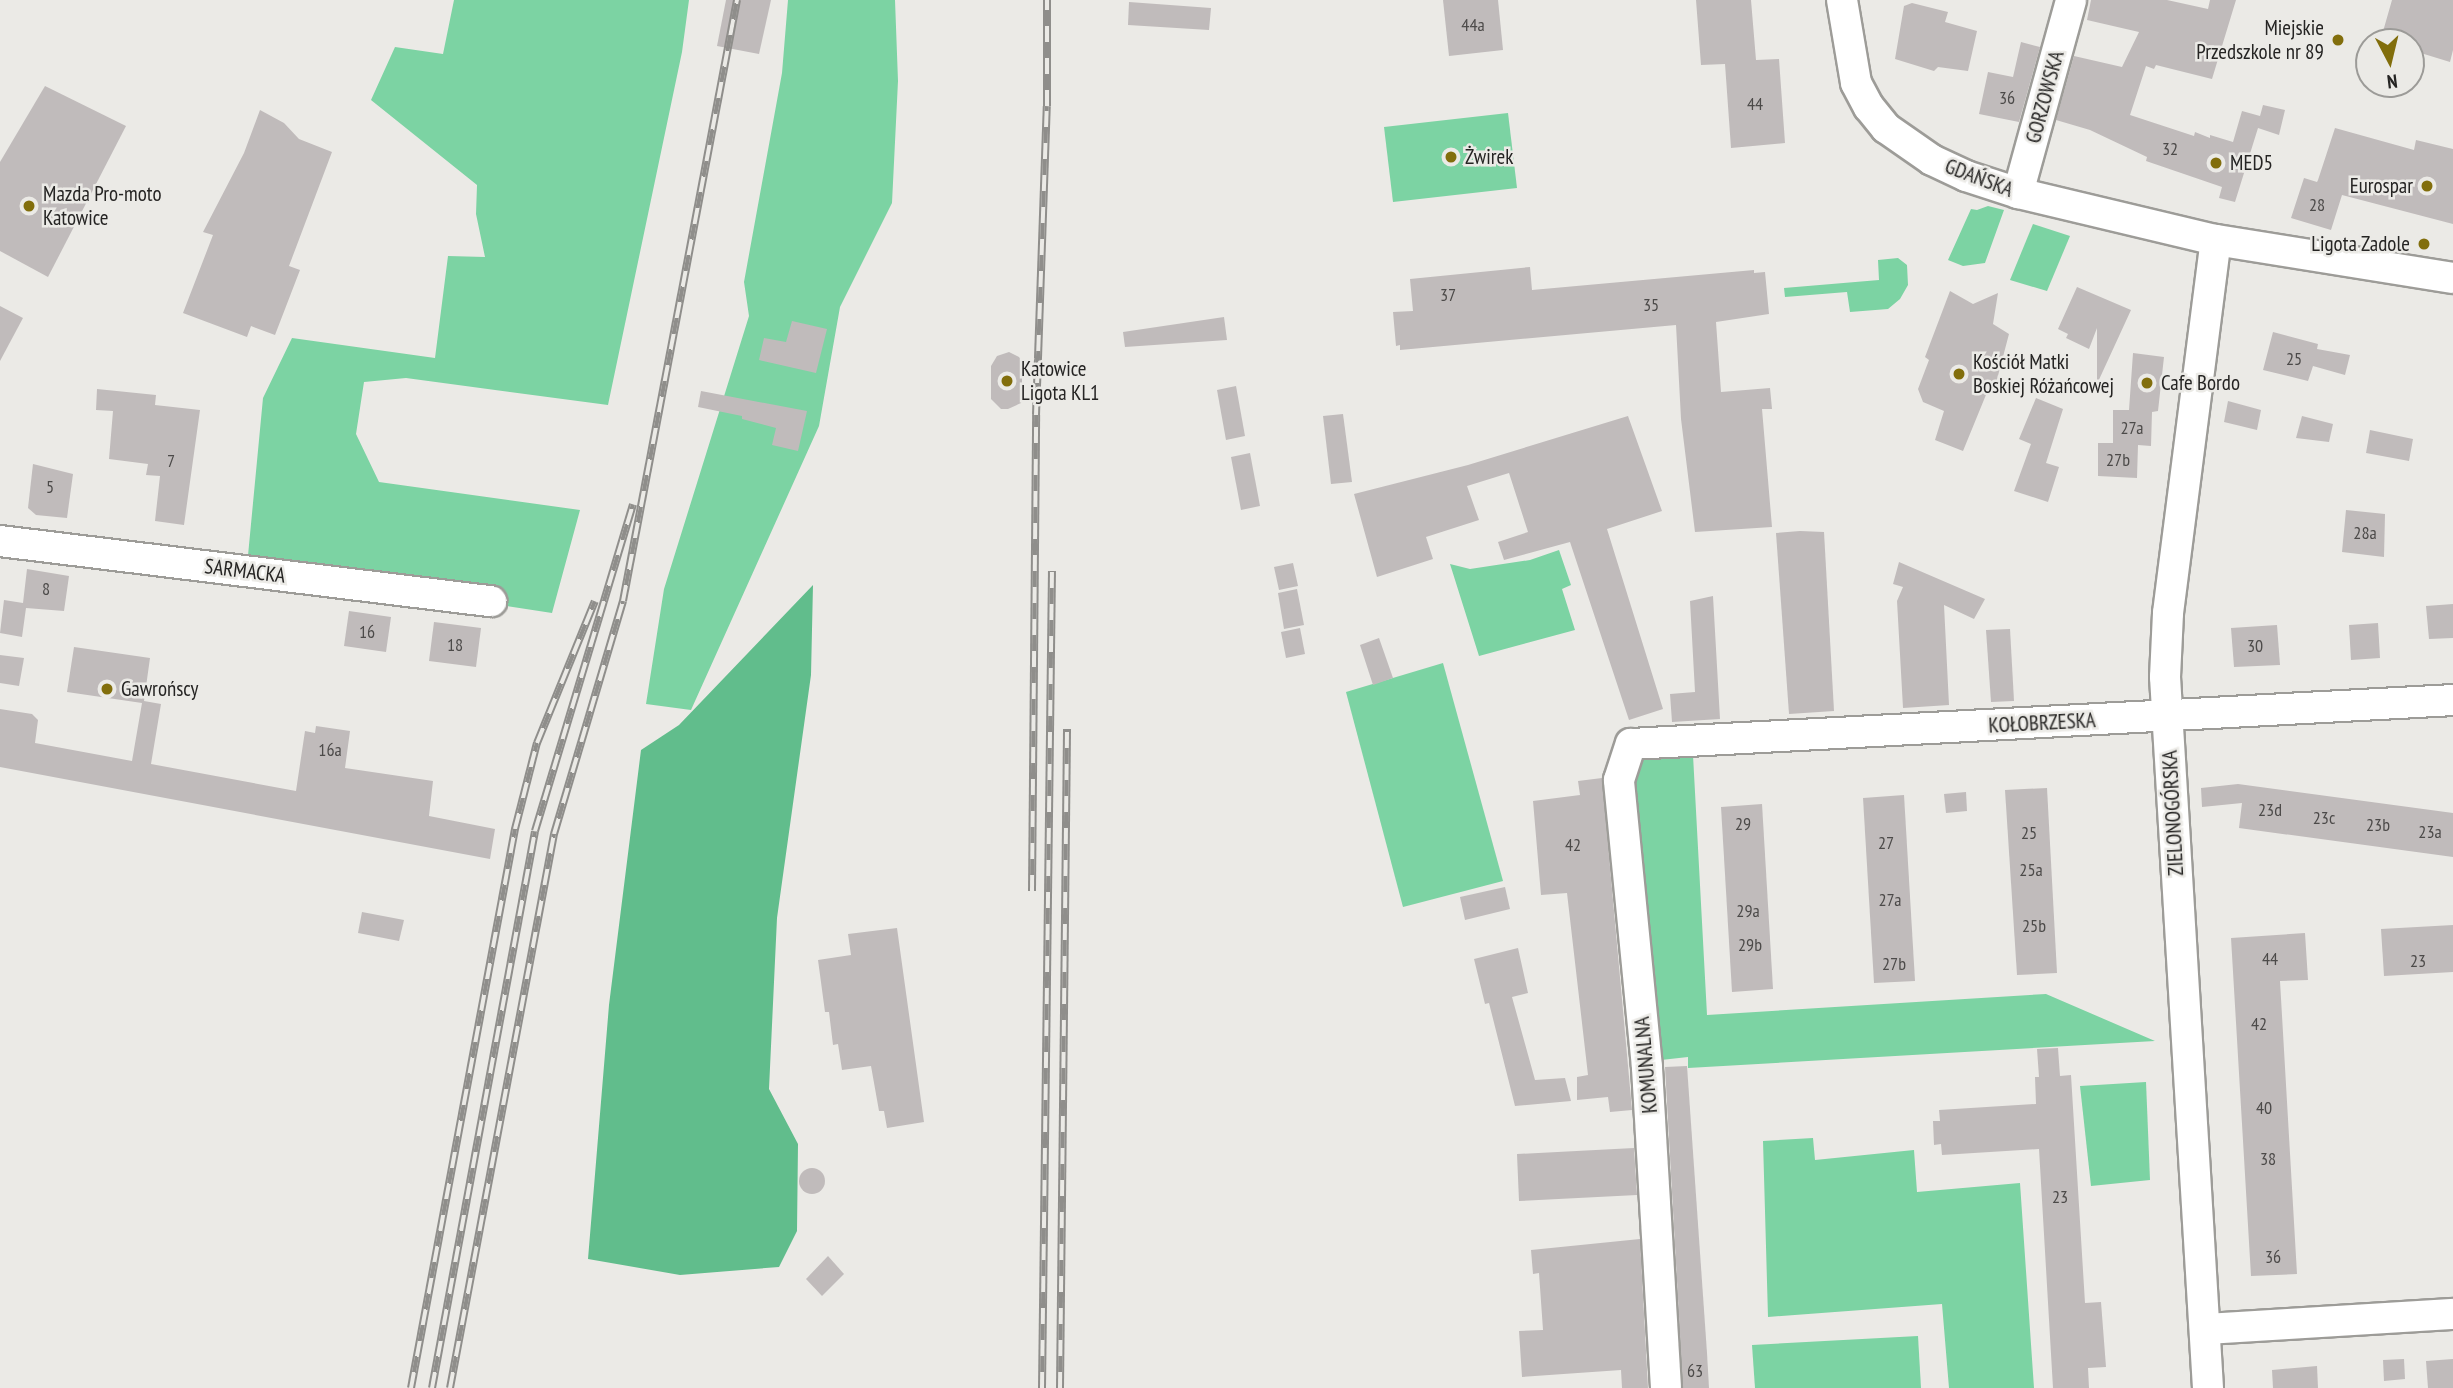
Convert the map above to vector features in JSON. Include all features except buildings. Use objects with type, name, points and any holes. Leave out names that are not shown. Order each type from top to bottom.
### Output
[{"type":"street","name":"GDAŃSKA","points":[[1842,0],[1856,83],[1886,128],[1932,160],[2018,193],[2216,240],[2453,278]]},
{"type":"street","name":"GORZOWSKA","points":[[2018,193],[2071,0]]},
{"type":"street","name":"ZIELONOGÓRSKA","points":[[2208,1388],[2165,677],[2168,612],[2216,240]]},
{"type":"street","name":"SARMACKA","points":[[0,541],[491,600]]},
{"type":"street","name":"KOŁOBRZESKA","points":[[1631,744],[2453,700]]},
{"type":"street","name":"KOMUNALNA","points":[[1631,744],[1619,780],[1647,1067],[1667,1388]]},
{"type":"street","points":[[2205,1329],[2453,1314]]},
{"type":"green space","points":[[454,0],[689,0],[682,52],[608,405],[406,378],[364,382],[356,434],[379,482],[580,510],[552,613],[247,566],[263,398],[292,338],[435,358],[448,256],[485,257],[476,214],[477,185],[371,100],[395,47],[443,54]]},
{"type":"green space","points":[[788,0],[895,0],[898,81],[892,203],[840,307],[819,426],[691,710],[646,704],[664,589],[749,316],[744,282],[782,73]]},
{"type":"green space","name":"Żwirek","points":[[1508,113],[1517,188],[1393,202],[1384,127]]},
{"type":"green space","points":[[1988,206],[2004,210],[1985,263],[1963,266],[1948,260],[1971,209]]},
{"type":"green space","points":[[2033,224],[2070,236],[2047,291],[2010,280]]},
{"type":"green space","points":[[1898,258],[1907,265],[1908,285],[1900,299],[1888,309],[1850,312],[1847,292],[1785,297],[1784,288],[1879,280],[1878,260]]},
{"type":"green space","points":[[1559,550],[1571,585],[1562,589],[1575,630],[1479,656],[1450,564],[1470,569],[1530,560]]},
{"type":"green space","points":[[813,585],[811,675],[777,918],[769,1089],[798,1144],[797,1231],[779,1267],[680,1275],[588,1259],[609,1005],[641,750],[679,725]]},
{"type":"green space","points":[[1443,663],[1503,881],[1403,907],[1346,692]]},
{"type":"green space","points":[[1693,755],[1707,1015],[2046,994],[2155,1041],[1688,1068],[1688,1057],[1661,1060],[1625,781],[1638,757]]},
{"type":"green space","points":[[2146,1082],[2150,1180],[2091,1186],[2080,1086]]},
{"type":"green space","points":[[1813,1138],[1815,1160],[1914,1150],[1917,1192],[2020,1183],[2034,1388],[1949,1388],[1942,1304],[1768,1317],[1763,1141]]},
{"type":"green space","points":[[1918,1336],[1921,1388],[1755,1388],[1752,1345]]},
{"type":"railway","points":[[450,1388],[554,834],[623,601],[737,0]]},
{"type":"railway","points":[[1032,891],[1036,415],[1047,106],[1047,0]]},
{"type":"railway","points":[[432,1388],[535,831],[633,504]]},
{"type":"railway","points":[[1042,1388],[1052,571]]},
{"type":"railway","points":[[411,1388],[515,829],[537,743],[595,601]]},
{"type":"railway","points":[[1060,1388],[1067,729]]},
{"type":"place","name":"Miejskie Przedszkole nr 89","points":[[2338,40]]},
{"type":"place","name":"Żwirek","points":[[1451,157]]},
{"type":"place","name":"MED5","points":[[2216,163]]},
{"type":"place","name":"Eurospar","points":[[2427,186]]},
{"type":"place","name":"Mazda Pro-moto Katowice","points":[[29,206]]},
{"type":"place","name":"Ligota Zadole","points":[[2424,244]]},
{"type":"place","name":"Kościół Matki Boskiej Różańcowej","points":[[1959,374]]},
{"type":"place","name":"Katowice Ligota KL1","points":[[1007,381]]},
{"type":"place","name":"Cafe Bordo","points":[[2147,383]]},
{"type":"place","name":"Gawrońscy","points":[[107,689]]}]
